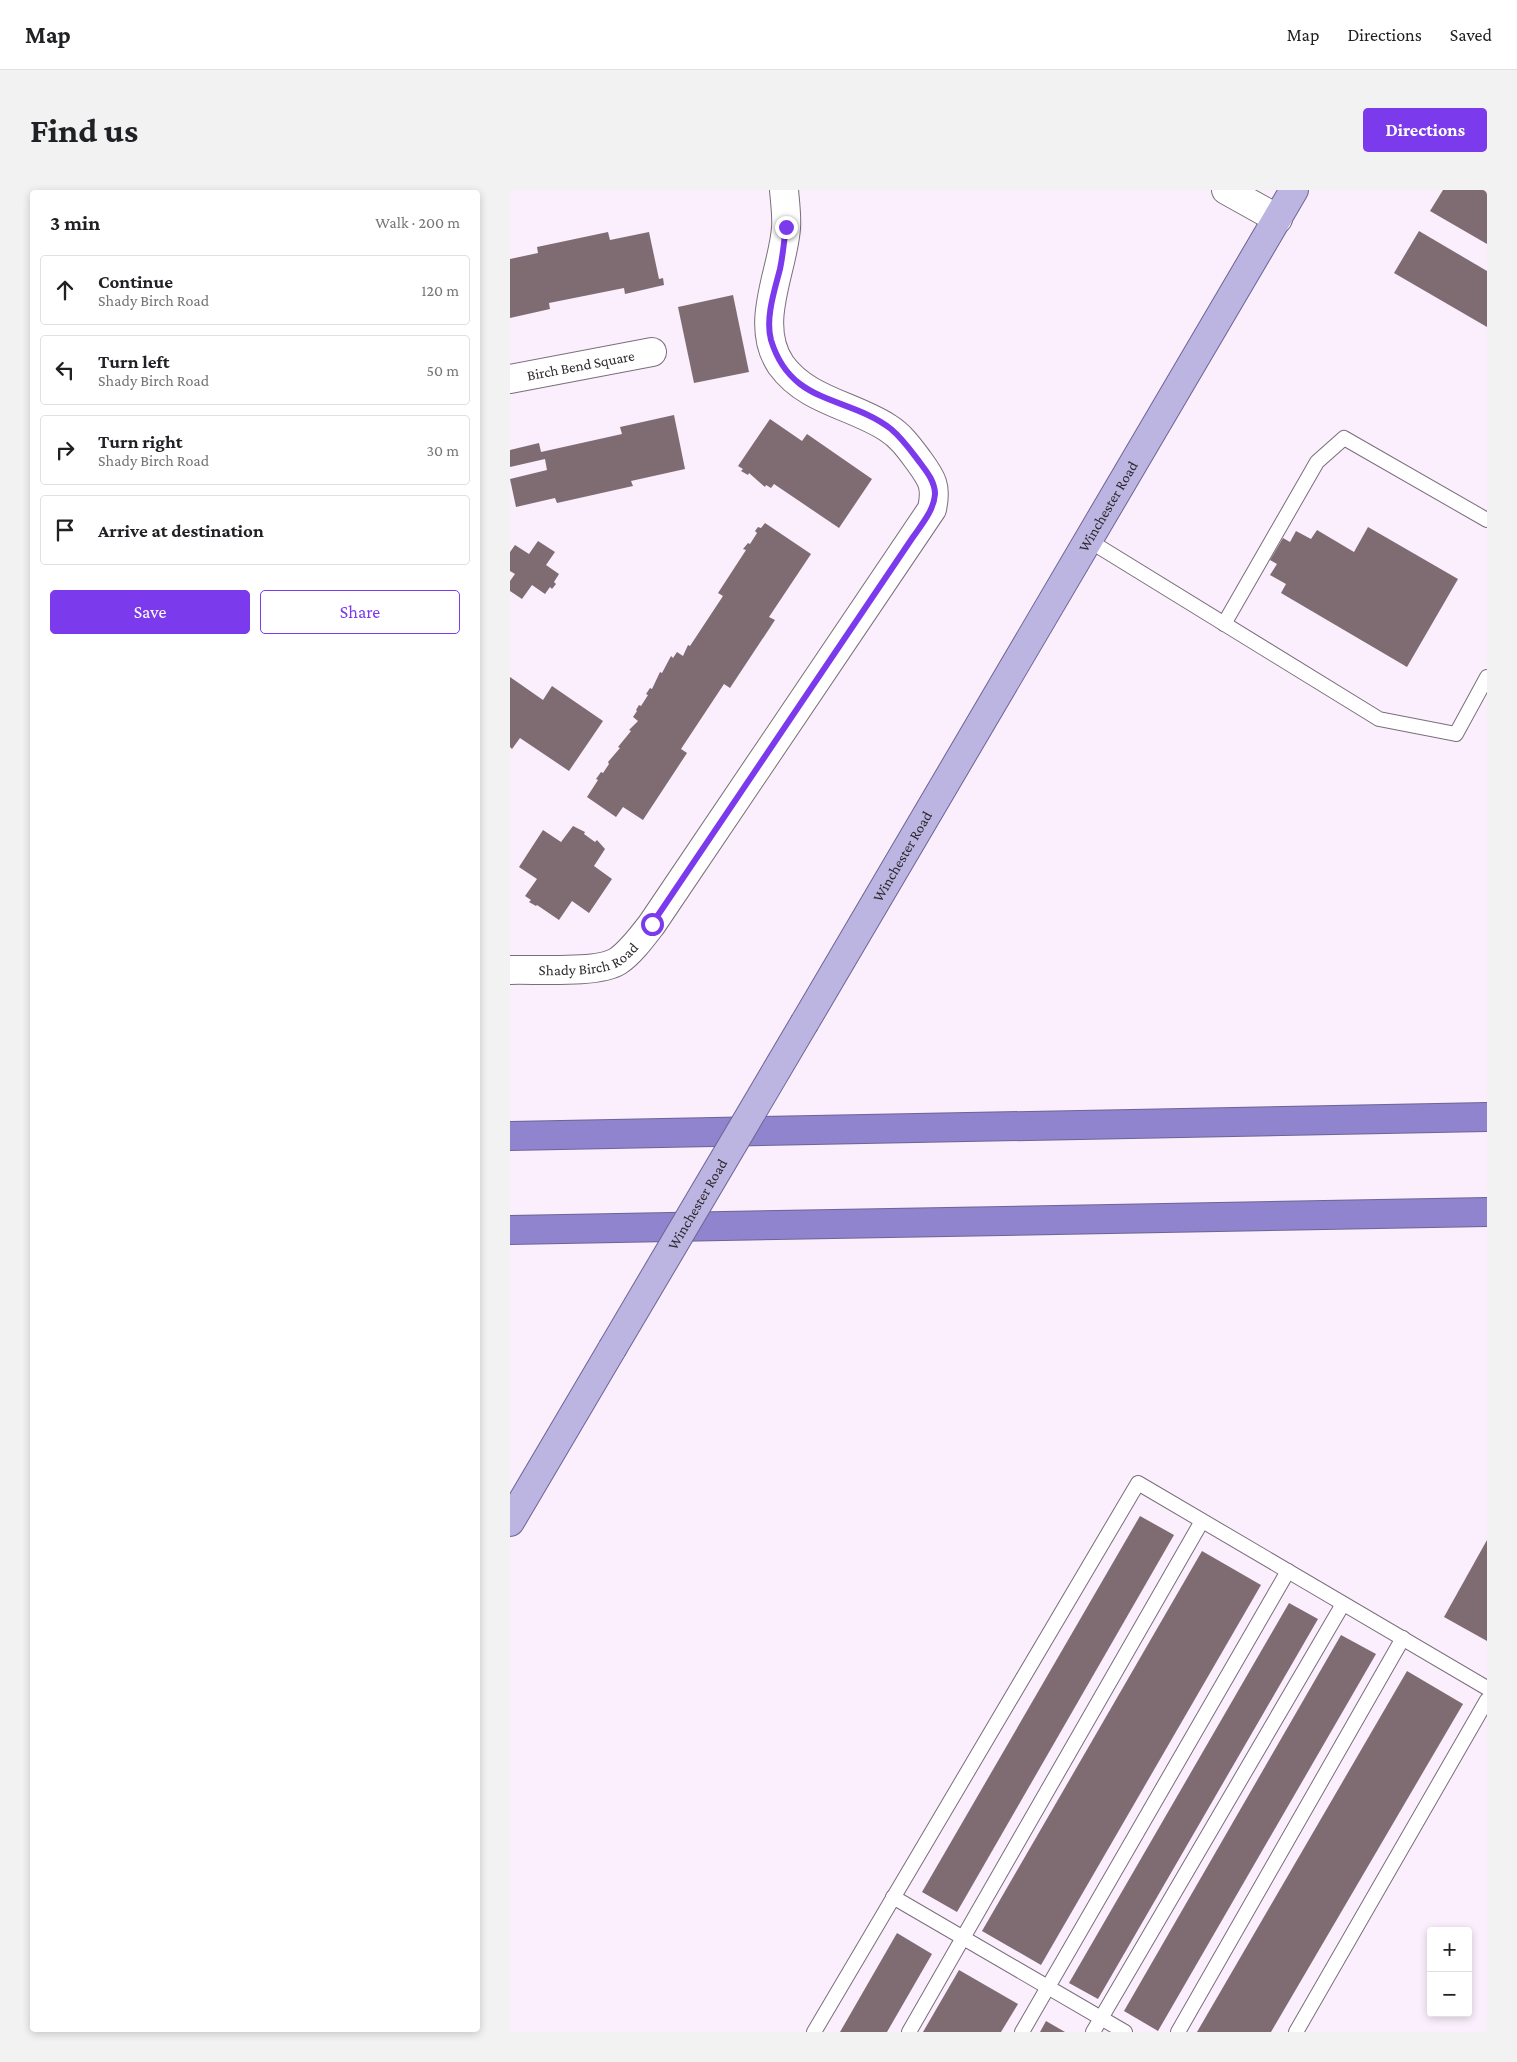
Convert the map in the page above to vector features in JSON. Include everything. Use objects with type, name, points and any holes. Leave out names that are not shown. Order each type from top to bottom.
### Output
[{"type":"highway","points":[[510,1136],[1487,1117]]},
{"type":"highway","points":[[510,1230],[1487,1212]]},
{"type":"main road","name":"Winchester Road","points":[[510,1522],[1294,190]]},
{"type":"street","name":"Shady Birch Road","points":[[510,970],[601,967],[617,962],[636,944],[652,924],[932,509],[935,493],[931,478],[906,443],[890,429],[871,418],[817,396],[800,383],[781,364],[770,338],[771,303],[780,268],[786,227],[784,190]]},
{"type":"street","points":[[1226,190],[1278,219]]},
{"type":"street","name":"Birch Bend Square","points":[[510,379],[652,352]]},
{"type":"lane","points":[[1224,624],[1318,462],[1344,438],[1487,520]]},
{"type":"lane","points":[[1088,540],[1378,719],[1456,734],[1487,677]]},
{"type":"lane","points":[[814,2032],[1138,1483],[1487,1688]]},
{"type":"lane","points":[[909,2032],[1202,1521]]},
{"type":"lane","points":[[1022,2032],[1288,1571]]},
{"type":"lane","points":[[1093,2032],[1343,1604]]},
{"type":"lane","points":[[1178,2032],[1403,1638]]},
{"type":"lane","points":[[1296,2032],[1487,1700]]},
{"type":"lane","points":[[893,1897],[1125,2032]]},
{"type":"building","points":[[1443,190],[1487,190],[1487,244],[1430,211]]},
{"type":"building","points":[[1419,231],[1487,271],[1487,327],[1394,273]]},
{"type":"building","points":[[608,232],[610,240],[649,232],[659,279],[663,278],[664,285],[625,294],[624,288],[549,303],[550,309],[510,318],[510,259],[538,253],[537,247]]},
{"type":"building","points":[[733,295],[749,372],[694,383],[678,307]]},
{"type":"building","points":[[674,415],[685,469],[631,481],[633,486],[557,503],[555,498],[516,507],[510,479],[547,470],[545,459],[510,467],[510,450],[539,443],[541,452],[622,434],[620,427]]},
{"type":"building","points":[[770,419],[802,441],[807,434],[872,479],[839,528],[774,484],[771,488],[766,485],[765,487],[749,473],[748,475],[741,471],[743,469],[738,466]]},
{"type":"building","points":[[765,523],[811,554],[769,617],[775,620],[730,688],[724,684],[681,749],[687,753],[643,820],[623,807],[616,817],[587,797],[598,780],[596,779],[601,772],[603,773],[609,764],[608,762],[620,748],[618,747],[631,731],[629,730],[638,721],[633,717],[636,710],[648,695],[646,694],[650,688],[652,689],[660,672],[662,673],[671,656],[673,658],[677,652],[683,656],[688,645],[690,646],[723,596],[718,593],[746,550],[743,549],[748,543],[750,544],[757,533],[755,531],[758,527],[761,528]]},
{"type":"building","points":[[1368,527],[1458,579],[1407,667],[1281,593],[1286,584],[1270,575],[1277,564],[1270,560],[1283,538],[1290,542],[1296,531],[1311,539],[1317,530],[1354,552]]},
{"type":"building","points":[[538,541],[555,552],[546,565],[559,574],[554,582],[556,584],[552,589],[550,587],[545,594],[532,585],[522,599],[510,591],[510,581],[515,574],[510,571],[510,552],[515,545],[529,554]]},
{"type":"building","points":[[510,677],[543,700],[552,686],[603,721],[569,771],[520,738],[512,749],[510,747]]},
{"type":"building","points":[[573,826],[585,832],[584,834],[595,842],[597,840],[605,849],[594,866],[612,879],[589,913],[572,901],[559,920],[537,905],[529,902],[531,900],[525,896],[537,879],[519,867],[543,830],[561,842]]},
{"type":"building","points":[[1140,1516],[1174,1535],[957,1912],[922,1892]]},
{"type":"building","points":[[1487,1540],[1487,1641],[1444,1617]]},
{"type":"building","points":[[1202,1551],[1261,1585],[1041,1965],[982,1931]]},
{"type":"building","points":[[1289,1603],[1318,1619],[1098,1999],[1069,1983]]},
{"type":"building","points":[[1341,1635],[1376,1654],[1158,2031],[1124,2011]]},
{"type":"building","points":[[1407,1671],[1463,1704],[1271,2032],[1197,2032]]},
{"type":"building","points":[[897,1933],[932,1954],[887,2032],[840,2032]]},
{"type":"building","points":[[959,1970],[1018,2004],[1001,2032],[923,2032]]},
{"type":"building","points":[[1046,2021],[1065,2032],[1040,2032]]},
{"type":"route","points":[[652,924],[932,509],[935,493],[931,478],[906,443],[890,429],[871,418],[817,396],[800,383],[781,364],[770,338],[771,303],[780,268],[786,227]]}]
